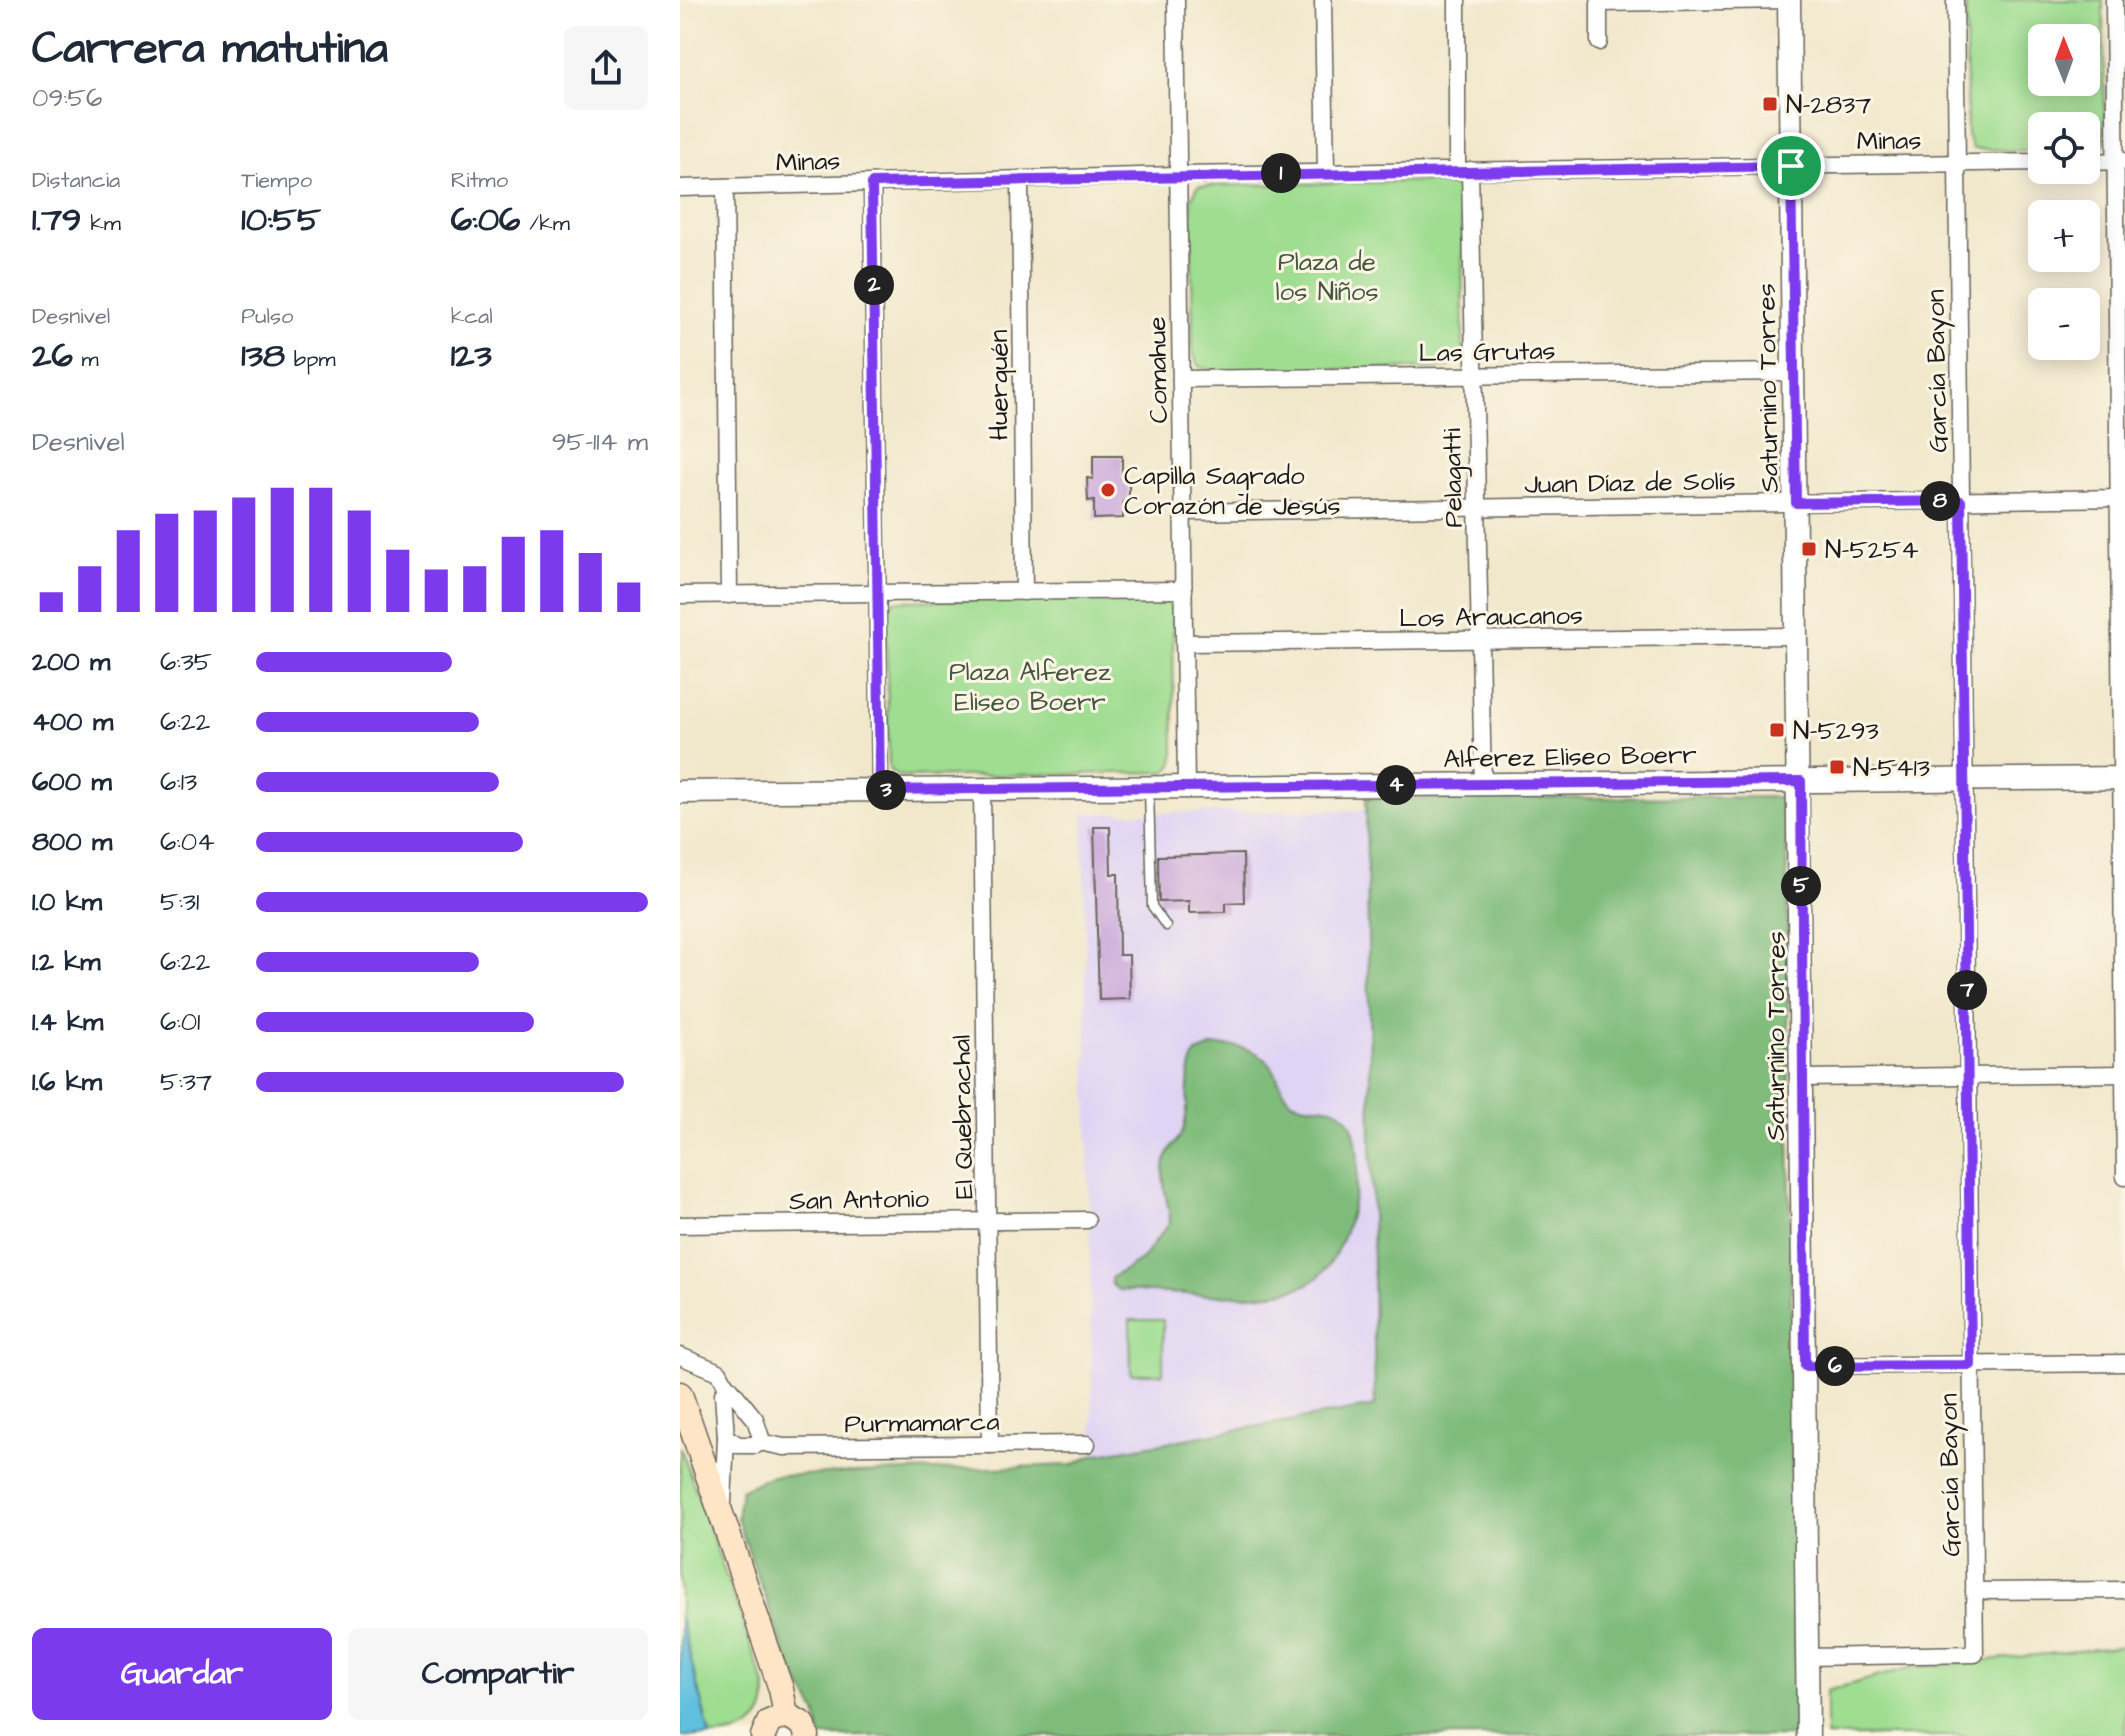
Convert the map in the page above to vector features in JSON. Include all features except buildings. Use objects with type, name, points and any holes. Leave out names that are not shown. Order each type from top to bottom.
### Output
[{"type":"main road","points":[[680,1394],[781,1689],[786,1715]]},
{"type":"main road","points":[[763,1736],[769,1722],[786,1715],[798,1719],[807,1736]]},
{"type":"street","name":"Comahue","points":[[1176,0],[1186,787]]},
{"type":"street","points":[[1323,0],[1326,172]]},
{"type":"street","name":"Pelagatti","points":[[1457,0],[1474,375],[1483,785]]},
{"type":"street","points":[[1599,42],[1599,3],[1789,0]]},
{"type":"street","name":"Saturnino Torres","points":[[1789,0],[1801,781],[1808,1736]]},
{"type":"street","name":"García Bayon","points":[[1808,1657],[1975,1654],[1955,0]]},
{"type":"street","points":[[2114,0],[2120,162],[2125,1177]]},
{"type":"street","name":"Minas","points":[[680,188],[1326,172],[2028,162]]},
{"type":"street","name":"Huerquén","points":[[1020,179],[1024,592]]},
{"type":"street","points":[[872,183],[880,790]]},
{"type":"street","points":[[725,187],[729,595]]},
{"type":"street","name":"Las Grutas","points":[[1181,379],[1794,372]]},
{"type":"street","name":"Juan Díaz de Solís","points":[[1183,512],[2122,498]]},
{"type":"street","points":[[680,595],[1184,590]]},
{"type":"street","name":"Los Araucanos","points":[[1185,643],[1798,636]]},
{"type":"street","name":"Alferez Eliseo Boerr","points":[[680,792],[2123,778]]},
{"type":"street","name":"El Quebrachal","points":[[982,789],[990,1445]]},
{"type":"street","points":[[1803,1078],[2124,1074]]},
{"type":"street","name":"San Antonio","points":[[680,1225],[1087,1220]]},
{"type":"street","points":[[680,1356],[715,1370],[728,1389],[734,1390],[758,1424],[759,1442]]},
{"type":"street","points":[[1805,1366],[2125,1363]]},
{"type":"street","points":[[723,1521],[726,1437],[723,1396],[728,1389]]},
{"type":"street","name":"Purmamarca","points":[[726,1437],[744,1447],[759,1442],[775,1447],[1087,1444]]},
{"type":"street","points":[[1974,1591],[2125,1590]]},
{"type":"lane","points":[[1149,787],[1151,902],[1154,914],[1166,926]]},
{"type":"shaded area","points":[[1366,810],[1375,1406],[1093,1455],[1083,814]]},
{"type":"green space","points":[[1966,0],[2103,0],[2105,137],[2102,146],[2100,112],[2028,112],[2028,151],[1973,149],[1967,136]]},
{"type":"green space","name":"Plaza de los Niños","points":[[1443,181],[1457,187],[1462,203],[1463,349],[1459,363],[1444,368],[1213,371],[1198,366],[1193,352],[1191,200],[1198,186]]},
{"type":"green space","name":"Plaza Alferez Eliseo Boerr","points":[[1163,597],[1170,604],[1173,614],[1174,757],[1173,765],[1166,772],[906,777],[896,775],[889,769],[886,616],[893,601]]},
{"type":"green space","points":[[1786,797],[1795,1736],[821,1736],[816,1712],[792,1671],[737,1519],[741,1490],[770,1476],[1072,1465],[1093,1455],[1375,1406],[1366,799]]},
{"type":"green space","points":[[1215,1046],[1250,1050],[1270,1065],[1291,1101],[1335,1109],[1347,1118],[1358,1155],[1357,1180],[1345,1232],[1335,1255],[1322,1273],[1308,1284],[1290,1290],[1267,1294],[1215,1295],[1119,1290],[1112,1285],[1111,1278],[1141,1260],[1170,1222],[1164,1180],[1165,1163],[1183,1131],[1192,1062],[1196,1053]]},
{"type":"green space","points":[[1130,1320],[1163,1320],[1163,1374],[1131,1374]]},
{"type":"green space","points":[[680,1446],[765,1686],[764,1710],[759,1719],[734,1734],[710,1736],[680,1617]]},
{"type":"green space","points":[[2125,1646],[2125,1736],[1826,1736],[1826,1691],[1909,1668]]},
{"type":"water","points":[[680,1617],[710,1736],[680,1736]]},
{"type":"place","name":"N-2837","points":[[1770,104]]},
{"type":"place","name":"Capilla Sagrado Corazón de Jesús","points":[[1108,490]]},
{"type":"place","name":"N-5254","points":[[1809,549]]},
{"type":"place","name":"N-5293","points":[[1777,730]]},
{"type":"place","name":"N-5413","points":[[1837,767]]},
{"type":"route","points":[[1791,166],[1796,503],[1961,501],[1971,1365],[1805,1366],[1801,781],[880,790],[872,183],[1791,166]]}]
